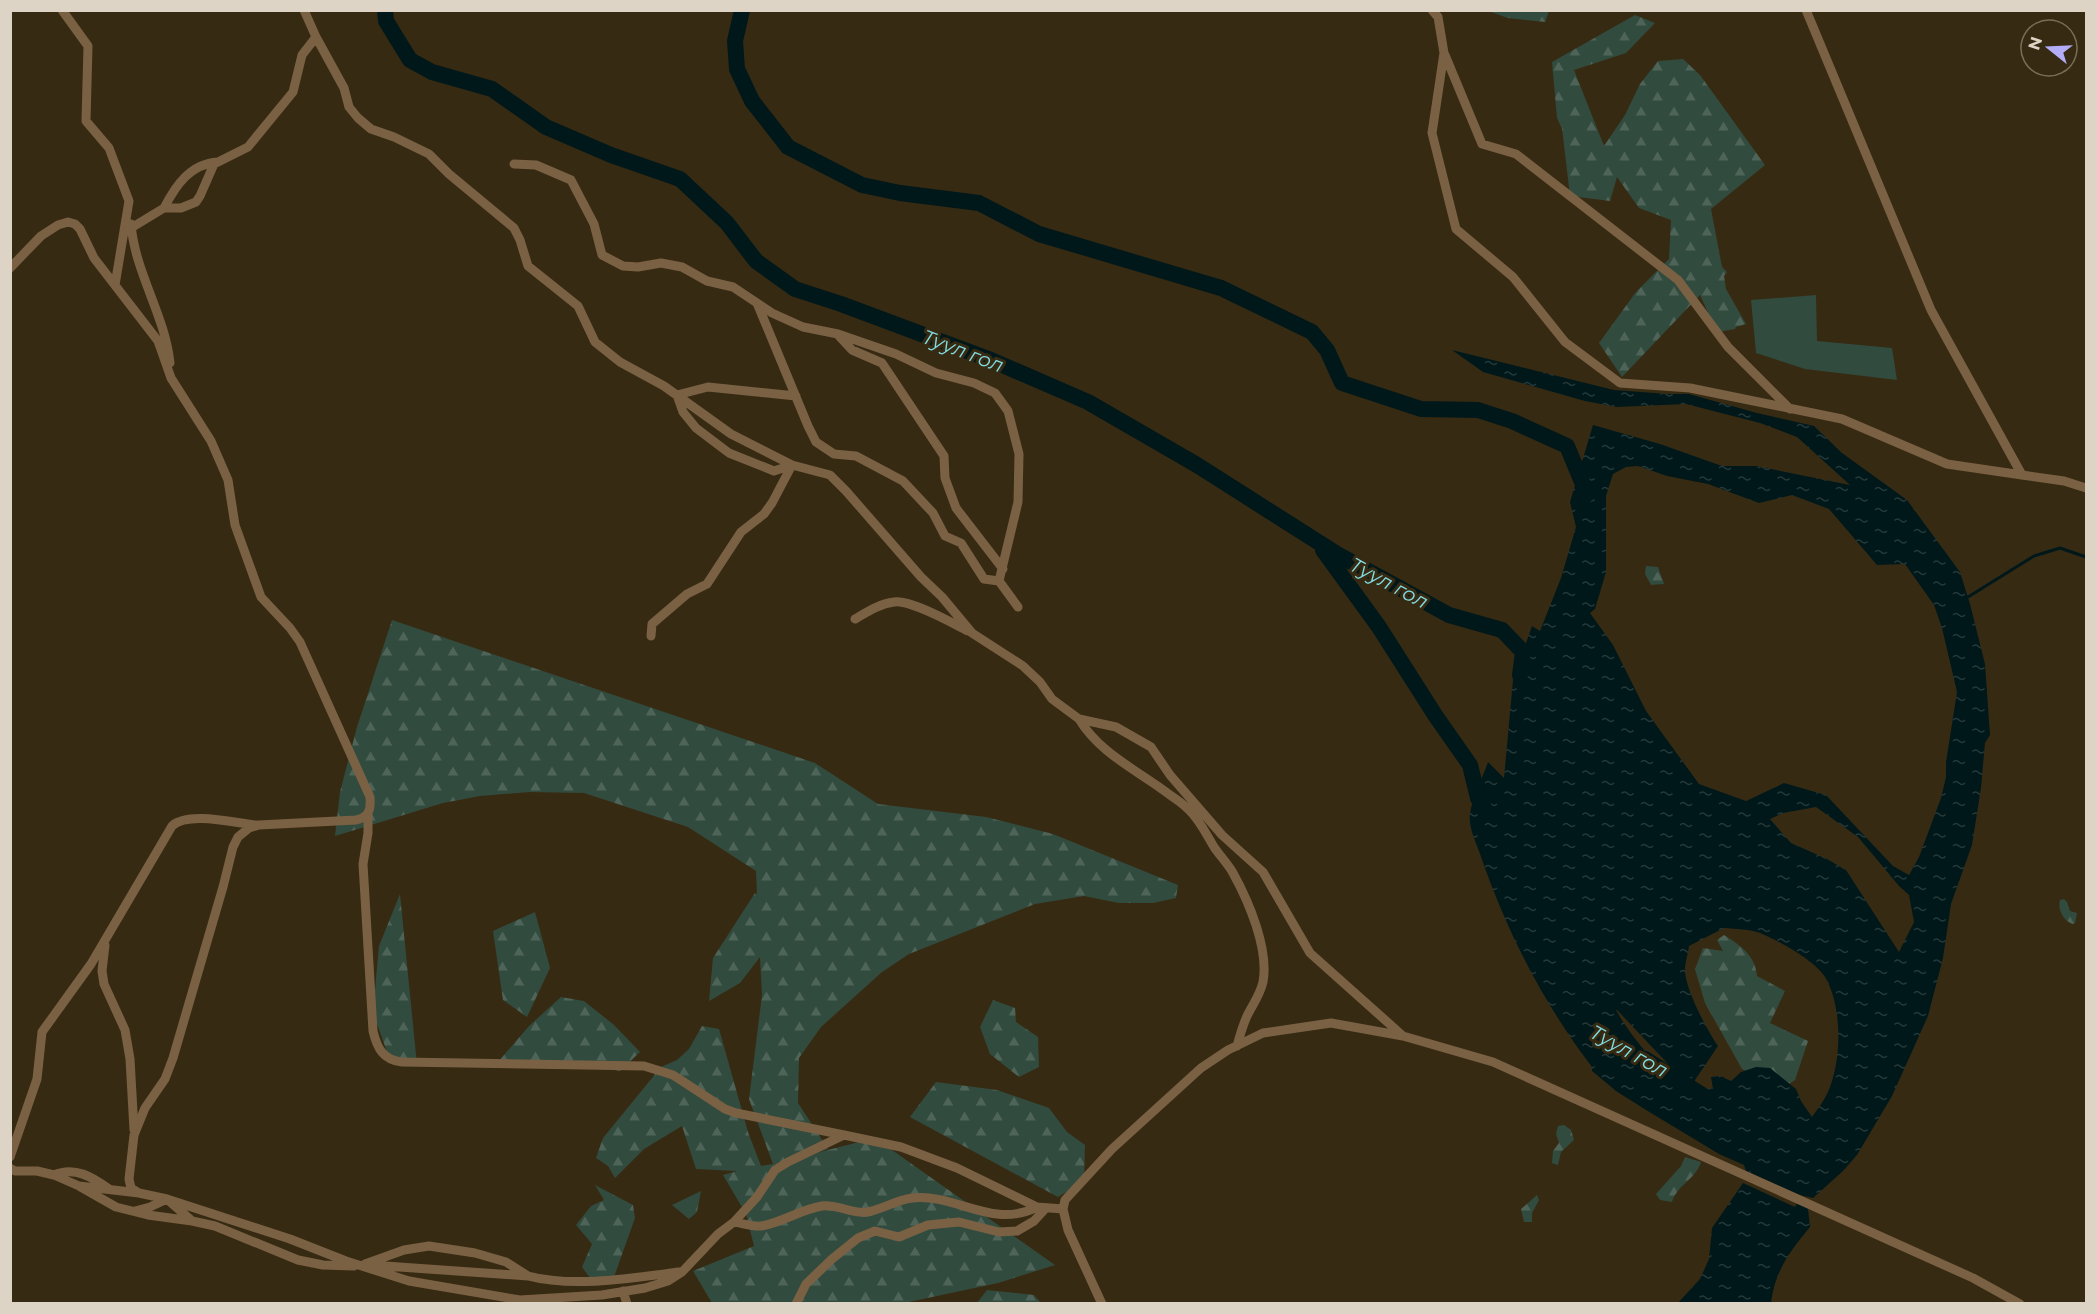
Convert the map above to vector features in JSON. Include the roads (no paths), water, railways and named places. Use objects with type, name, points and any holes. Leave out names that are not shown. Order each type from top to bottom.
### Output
[{"type":"street","points":[[62,10],[88,46],[86,121],[109,148],[129,201],[131,228],[142,273],[168,345],[171,378]]},
{"type":"street","points":[[304,10],[344,88],[349,107],[358,118],[371,129],[429,154],[449,174],[514,228],[528,266],[578,306],[595,342],[620,362],[677,395],[730,434],[792,465],[830,475],[972,633]]},
{"type":"street","points":[[1432,10],[1438,17],[1444,53],[1482,144],[1516,154],[1678,280],[1728,347],[1790,409]]},
{"type":"street","points":[[1806,10],[1931,310],[2022,475]]},
{"type":"street","points":[[164,208],[173,190],[185,177],[206,164],[218,162],[242,151],[262,131],[293,92],[303,55],[316,37]]},
{"type":"street","points":[[1444,53],[1432,133],[1456,229],[1513,277],[1565,342],[1620,383],[1690,388],[1842,419],[1947,464],[2064,481],[2086,488]]},
{"type":"street","points":[[131,228],[164,208],[181,208],[196,202],[212,167],[218,162]]},
{"type":"street","points":[[514,164],[536,165],[571,180],[594,224],[602,255],[623,266],[638,267],[661,263],[682,267],[707,281],[733,286],[772,314],[803,327],[838,334],[896,354],[936,373],[974,383],[995,393],[1008,411],[1019,454],[1018,502],[999,581]]},
{"type":"street","points":[[115,285],[129,201]]},
{"type":"street","points":[[10,268],[41,236],[58,225],[68,222],[75,224],[80,229],[94,258],[158,341],[171,378],[211,441],[228,480],[234,525],[261,597],[300,642],[370,797],[371,807],[368,814],[368,833],[363,864],[373,1031],[380,1052],[386,1057],[402,1062],[644,1066],[673,1075],[715,1103],[736,1113],[882,1142],[925,1155],[1041,1208]]},
{"type":"street","points":[[757,303],[816,442],[834,454],[856,456],[903,481],[933,513],[945,536],[961,543],[984,579],[999,581],[1018,607]]},
{"type":"street","points":[[838,334],[852,350],[882,363],[944,456],[945,478],[956,508],[1002,569]]},
{"type":"street","points":[[677,395],[708,387],[796,396]]},
{"type":"street","points":[[677,395],[683,412],[696,428],[729,453],[774,471],[792,465]]},
{"type":"street","points":[[651,636],[652,624],[659,615],[687,594],[707,584],[741,532],[764,514],[772,503],[792,465]]},
{"type":"street","points":[[855,619],[876,606],[897,601],[922,609],[972,633],[1023,666],[1040,682],[1052,699],[1079,719],[1087,732],[1102,746],[1134,772],[1168,793],[1189,810],[1203,826],[1232,872],[1254,920],[1261,942],[1263,981],[1258,997],[1242,1028],[1237,1046]]},
{"type":"street","points":[[1079,719],[1116,727],[1151,747],[1170,775],[1222,835],[1263,872],[1310,953],[1403,1036]]},
{"type":"street","points":[[10,1157],[37,1079],[42,1032],[91,964],[167,832],[177,821],[190,818],[259,825],[356,820],[368,814]]},
{"type":"street","points":[[134,1135],[145,1108],[165,1079],[224,887],[233,847],[238,837],[249,828],[259,825]]},
{"type":"street","points":[[106,939],[102,971],[104,984],[125,1030],[130,1059],[134,1135],[129,1179],[131,1188],[139,1193]]},
{"type":"street","points":[[1102,1304],[1068,1230],[1062,1209],[1065,1200],[1112,1149],[1201,1068],[1263,1033],[1331,1023],[1403,1036],[1493,1062],[1973,1278],[2020,1304]]},
{"type":"street","points":[[79,1186],[139,1193],[167,1199],[410,1281],[520,1300],[567,1298],[645,1288],[668,1281],[682,1272],[718,1234],[734,1222],[757,1197],[775,1170],[844,1136]]},
{"type":"street","points":[[10,1168],[15,1172],[37,1171],[54,1175],[116,1207],[215,1226],[298,1260],[323,1265],[387,1265],[576,1281],[682,1272]]},
{"type":"street","points":[[54,1175],[64,1171],[76,1171],[112,1191]]},
{"type":"street","points":[[99,1199],[113,1199],[139,1193]]},
{"type":"street","points":[[734,1222],[759,1227],[821,1206],[838,1206],[866,1212],[910,1198],[938,1199],[974,1211],[1006,1216],[1024,1214],[1041,1208],[1062,1209]]},
{"type":"street","points":[[133,1212],[167,1199]]},
{"type":"street","points":[[167,1199],[192,1221]]},
{"type":"street","points":[[796,1304],[806,1284],[858,1238],[876,1231],[899,1237],[928,1225],[959,1222],[999,1232],[1017,1231],[1034,1221],[1041,1208]]},
{"type":"street","points":[[361,1265],[404,1250],[429,1246],[475,1253],[506,1262],[528,1276]]},
{"type":"street","points":[[623,1291],[627,1304]]},
{"type":"water","points":[[1452,350],[1614,390],[1689,394],[1814,426],[1842,453],[1907,500],[1960,572],[1985,664],[1990,735],[1985,743],[1972,845],[1951,904],[1943,958],[1928,1016],[1892,1096],[1857,1155],[1813,1198],[1800,1195],[1746,1171],[1744,1165],[1719,1154],[1646,1110],[1616,1091],[1592,1071],[1592,1067],[1557,1017],[1527,965],[1490,882],[1470,819],[1473,801],[1488,762],[1504,778],[1513,680],[1532,626],[1540,631],[1561,578],[1576,527],[1570,502],[1593,425],[1660,444],[1722,466],[1756,466],[1850,485],[1797,437],[1760,423],[1686,404],[1617,407],[1585,401],[1483,372]],"holes":[[[1638,466],[1667,476],[1708,484],[1759,503],[1792,495],[1829,509],[1877,565],[1905,564],[1934,605],[1942,628],[1957,692],[1946,762],[1946,777],[1941,798],[1919,857],[1909,875],[1893,866],[1826,795],[1784,783],[1746,801],[1699,784],[1646,711],[1613,645],[1590,613],[1595,609],[1606,572],[1606,496],[1613,474],[1626,467]],[[1816,807],[1858,837],[1909,895],[1914,922],[1899,952],[1846,870],[1791,843],[1770,819],[1783,813]],[[1724,928],[1752,931],[1768,936],[1795,952],[1813,964],[1825,977],[1835,1004],[1838,1051],[1836,1067],[1827,1094],[1812,1117],[1796,1089],[1770,1068],[1756,1067],[1741,1072],[1731,1081],[1721,1076],[1711,1077],[1713,1089],[1691,1086],[1718,1046],[1703,1020],[1686,978],[1689,946]],[[1616,1010],[1688,1085],[1668,1074],[1658,1065]]]},
{"type":"water","points":[[1743,1183],[1795,1207],[1798,1201],[1808,1209],[1810,1227],[1784,1262],[1776,1281],[1771,1303],[1677,1304],[1700,1279],[1709,1259],[1712,1228]]},
{"type":"waterway","name":"Туул гол","points":[[385,10],[386,21],[410,60],[432,72],[492,89],[546,127],[611,155],[680,179],[727,223],[756,261],[795,289],[991,360],[1088,402],[1197,465],[1337,554],[1449,615],[1502,630],[1523,652],[1520,675]]},
{"type":"waterway","name":"Туул гол","points":[[742,10],[735,41],[737,69],[752,101],[788,147],[862,185],[900,193],[979,203],[1039,234],[1221,288],[1312,332],[1327,350],[1342,383],[1421,409],[1478,410],[1512,421],[1567,446],[1587,494]]},
{"type":"waterway","points":[[1968,597],[2034,556],[2060,548],[2086,557]]},
{"type":"waterway","points":[[1323,550],[1379,627],[1470,765],[1478,798],[1486,811]]},
{"type":"waterway","name":"Туул гол","points":[[1645,1059],[1707,1098]]}]
